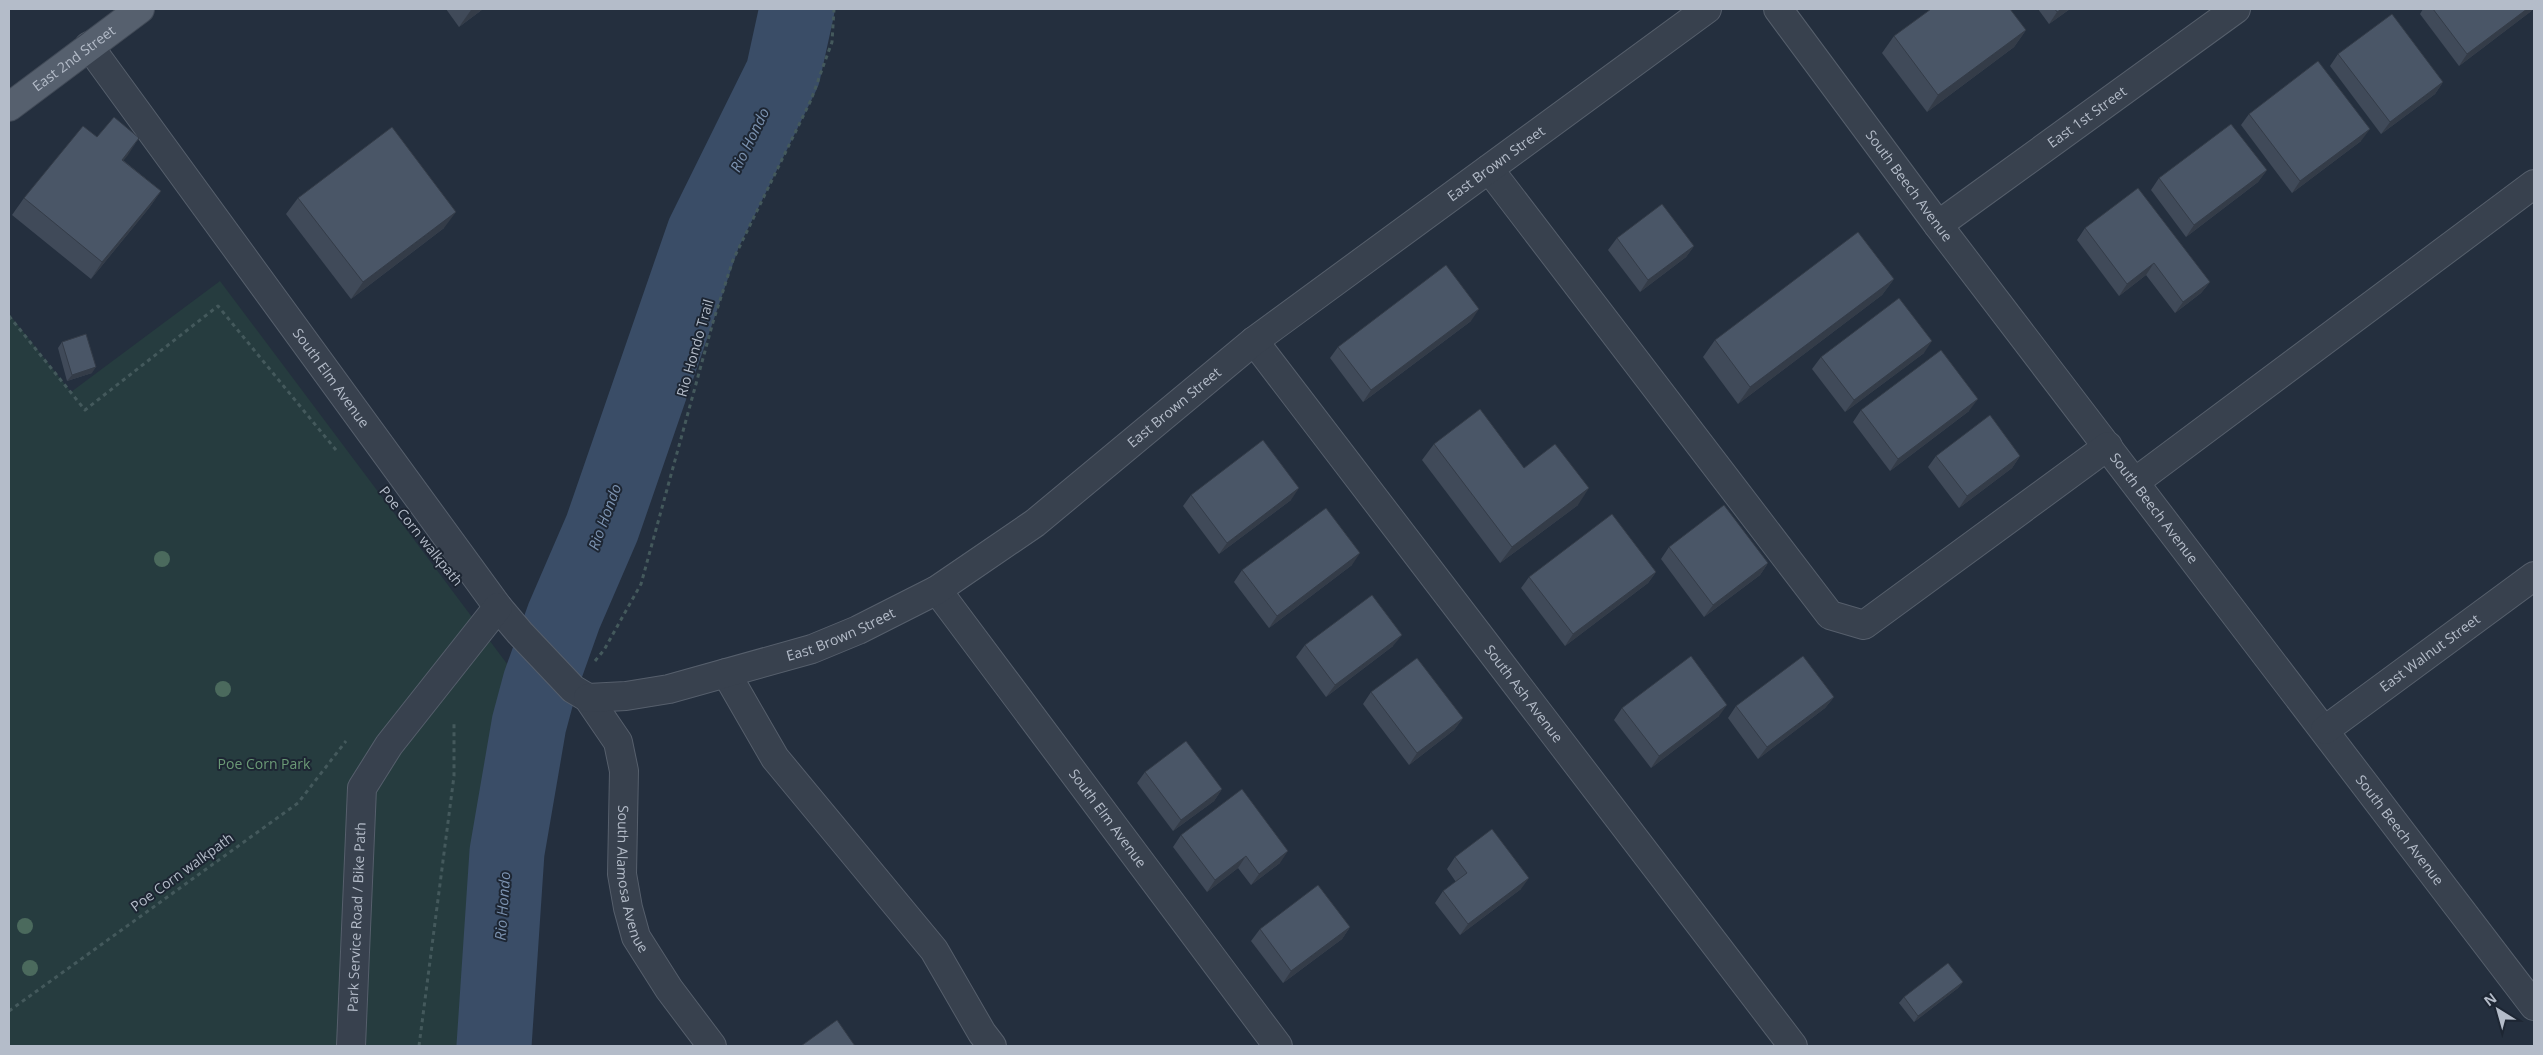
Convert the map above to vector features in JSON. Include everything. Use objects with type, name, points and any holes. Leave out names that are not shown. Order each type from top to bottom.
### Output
[{"type":"main road","name":"East 2nd Street","points":[[9,107],[140,9]]},
{"type":"street","name":"East Brown Street","points":[[581,693],[626,696],[669,689],[812,649],[858,630],[937,590],[1035,523],[1254,341],[1707,9]]},
{"type":"street","name":"South Beech Avenue","points":[[1778,9],[1938,225],[2325,730],[2529,988]]},
{"type":"street","name":"East 1st Street","points":[[1938,225],[2236,9]]},
{"type":"street","name":"South Elm Avenue","points":[[89,46],[498,607],[520,634],[581,693]]},
{"type":"street","points":[[1489,169],[1830,615],[1864,625],[2108,446]]},
{"type":"street","points":[[2135,482],[2534,184]]},
{"type":"street","name":"South Ash Avenue","points":[[1254,341],[1794,1046]]},
{"type":"street","name":"East Walnut Street","points":[[2325,730],[2534,576]]},
{"type":"street","name":"South Elm Avenue","points":[[937,590],[1278,1046]]},
{"type":"street","points":[[428,696],[498,607]]},
{"type":"street","points":[[726,672],[774,758],[934,950],[982,1033],[992,1046]]},
{"type":"street","name":"South Alamosa Avenue","points":[[581,693],[618,742],[624,771],[622,874],[628,908],[636,936],[669,989],[712,1046]]},
{"type":"street","name":"Park Service Road / Bike Path","points":[[351,1046],[362,788],[389,745],[428,696]]},
{"type":"path","name":"Rio Hondo Trail","points":[[581,693],[640,584],[732,260],[811,100],[832,42],[834,9]]},
{"type":"path","points":[[9,316],[85,410],[218,306],[337,452]]},
{"type":"path","points":[[419,1046],[454,776],[455,724],[428,696]]},
{"type":"path","name":"Poe Corn walkpath","points":[[9,1011],[298,803],[351,735]]},
{"type":"green space","name":"Poe Corn Park","points":[[220,281],[535,701],[507,852],[494,1046],[9,1046],[9,314],[71,392]]},
{"type":"building","points":[[1931,9],[2010,9],[2026,30],[1938,95],[1894,36]]},
{"type":"building","points":[[2433,9],[2527,9],[2467,54]]},
{"type":"building","points":[[2392,14],[2443,82],[2390,122],[2338,54]]},
{"type":"building","points":[[2318,61],[2370,129],[2300,181],[2249,114]]},
{"type":"building","points":[[114,117],[139,138],[122,160],[161,191],[102,262],[24,198],[83,126],[97,137]]},
{"type":"building","points":[[2231,124],[2267,170],[2194,225],[2159,178]]},
{"type":"building","points":[[392,127],[456,212],[363,282],[298,198]]},
{"type":"building","points":[[2138,188],[2210,282],[2183,302],[2154,263],[2127,284],[2085,228]]},
{"type":"building","points":[[1662,204],[1694,246],[1648,280],[1617,238]]},
{"type":"building","points":[[1858,232],[1894,279],[1750,387],[1715,340]]},
{"type":"building","points":[[1446,265],[1479,309],[1371,390],[1338,347]]},
{"type":"building","points":[[1899,298],[1932,341],[1854,400],[1821,357]]},
{"type":"building","points":[[86,334],[96,367],[72,375],[62,342]]},
{"type":"building","points":[[1941,350],[1978,399],[1898,459],[1861,410]]},
{"type":"building","points":[[1480,409],[1524,468],[1555,444],[1589,488],[1512,547],[1434,444]]},
{"type":"building","points":[[1990,415],[2020,456],[1967,496],[1936,456]]},
{"type":"building","points":[[1263,440],[1299,488],[1227,543],[1191,495]]},
{"type":"building","points":[[1724,505],[1768,563],[1713,605],[1669,547]]},
{"type":"building","points":[[1326,508],[1360,553],[1277,616],[1242,570]]},
{"type":"building","points":[[1612,514],[1656,572],[1573,634],[1529,577]]},
{"type":"building","points":[[1372,595],[1402,635],[1335,685],[1305,645]]},
{"type":"building","points":[[1691,656],[1727,705],[1659,756],[1622,708]]},
{"type":"building","points":[[1803,656],[1834,697],[1767,747],[1736,706]]},
{"type":"building","points":[[1417,658],[1463,718],[1417,753],[1371,692]]},
{"type":"building","points":[[1186,741],[1222,789],[1181,820],[1145,772]]},
{"type":"building","points":[[1242,789],[1288,851],[1259,874],[1246,856],[1215,880],[1181,835]]},
{"type":"building","points":[[1492,829],[1529,878],[1468,924],[1443,891],[1467,873],[1455,857]]},
{"type":"building","points":[[1318,885],[1350,927],[1291,971],[1260,929]]},
{"type":"building","points":[[1948,963],[1963,982],[1918,1016],[1904,997]]},
{"type":"building","points":[[837,1020],[855,1046],[801,1046]]},
{"type":"waterway","name":"Rio Hondo","points":[[494,1046],[507,852],[529,724],[540,683],[564,616],[602,528],[704,233],[783,73],[797,9]]}]
